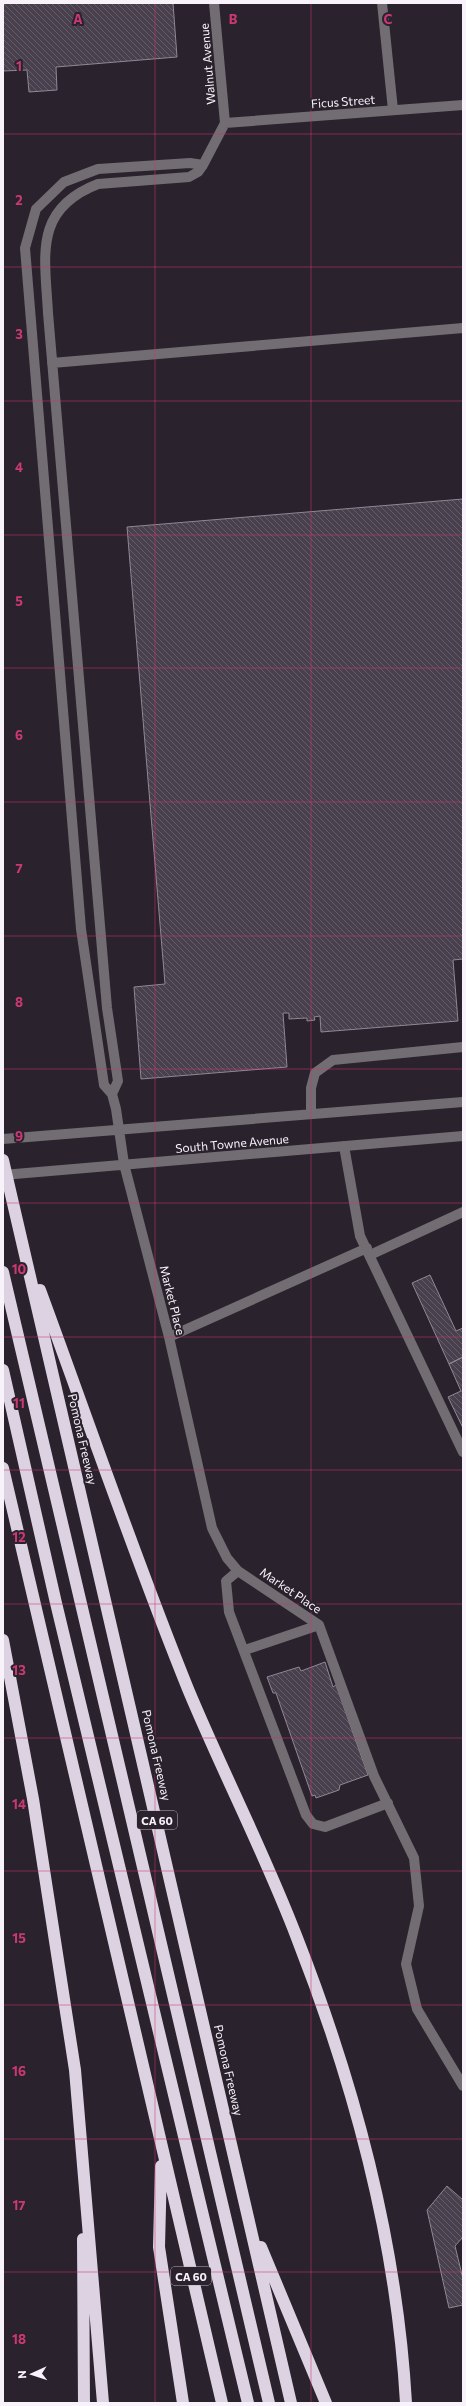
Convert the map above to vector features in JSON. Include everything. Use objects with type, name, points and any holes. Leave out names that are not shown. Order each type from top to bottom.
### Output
[{"type":"highway","name":"Pomona Freeway","points":[[3,1160],[291,2403]]},
{"type":"highway","points":[[21,1238],[155,1605],[189,1690],[296,1935],[321,2002],[350,2095],[376,2192],[389,2259],[400,2333],[406,2403]]},
{"type":"highway","points":[[3,1272],[269,2403]]},
{"type":"highway","points":[[3,1370],[56,1603],[248,2403]]},
{"type":"highway","name":"CA 60","points":[[3,1468],[161,2149],[222,2403]]},
{"type":"highway","points":[[3,1640],[46,1877],[75,2070],[103,2403]]},
{"type":"highway","points":[[161,2149],[159,2247],[183,2403]]},
{"type":"highway","points":[[83,2154],[84,2403]]},
{"type":"highway","points":[[248,2214],[326,2403]]},
{"type":"street","name":"Walnut Avenue","points":[[214,3],[225,122]]},
{"type":"street","points":[[382,3],[393,110]]},
{"type":"street","name":"Ficus Street","points":[[225,122],[463,105]]},
{"type":"street","points":[[112,1094],[118,1081],[108,1008],[52,363],[45,242],[54,216],[70,198],[98,184],[189,177],[198,172],[225,122]]},
{"type":"street","name":"Market Place","points":[[203,165],[190,163],[98,169],[64,182],[36,209],[25,248],[80,929],[104,1084],[112,1094],[121,1130],[124,1164],[169,1337],[212,1528],[226,1558],[238,1571],[320,1625],[374,1776],[414,1858],[419,1906],[406,1964],[417,2009],[463,2086]]},
{"type":"street","points":[[52,363],[463,328]]},
{"type":"street","points":[[311,1114],[311,1088],[315,1073],[333,1060],[463,1047]]},
{"type":"street","name":"South Towne Avenue","points":[[3,1139],[463,1102]]},
{"type":"street","name":"South Towne Avenue","points":[[3,1175],[463,1136]]},
{"type":"street","points":[[344,1146],[360,1236],[463,1452]]},
{"type":"street","points":[[169,1337],[463,1212]]},
{"type":"street","points":[[238,1571],[226,1581],[229,1612],[245,1650],[306,1815],[313,1824],[325,1827],[388,1804]]},
{"type":"street","points":[[245,1650],[320,1625]]},
{"type":"building","points":[[3,3],[173,3],[177,57],[56,67],[57,90],[29,92],[27,70],[3,71]]},
{"type":"building","points":[[463,499],[463,959],[453,960],[458,1021],[321,1032],[320,1016],[314,1017],[315,1020],[307,1021],[307,1018],[289,1019],[289,1013],[283,1013],[287,1067],[141,1079],[134,987],[165,984],[127,527]]},
{"type":"building","points":[[430,1275],[456,1331],[463,1328],[463,1357],[449,1364],[412,1283]]},
{"type":"building","points":[[463,1357],[463,1428],[448,1397],[461,1391],[449,1364]]},
{"type":"building","points":[[325,1662],[333,1687],[336,1685],[368,1775],[340,1785],[339,1790],[316,1798],[315,1795],[312,1796],[276,1693],[273,1693],[267,1677],[299,1667],[301,1671]]},
{"type":"building","points":[[447,2186],[463,2200],[463,2237],[455,2246],[463,2279],[463,2305],[449,2308],[427,2210]]}]
